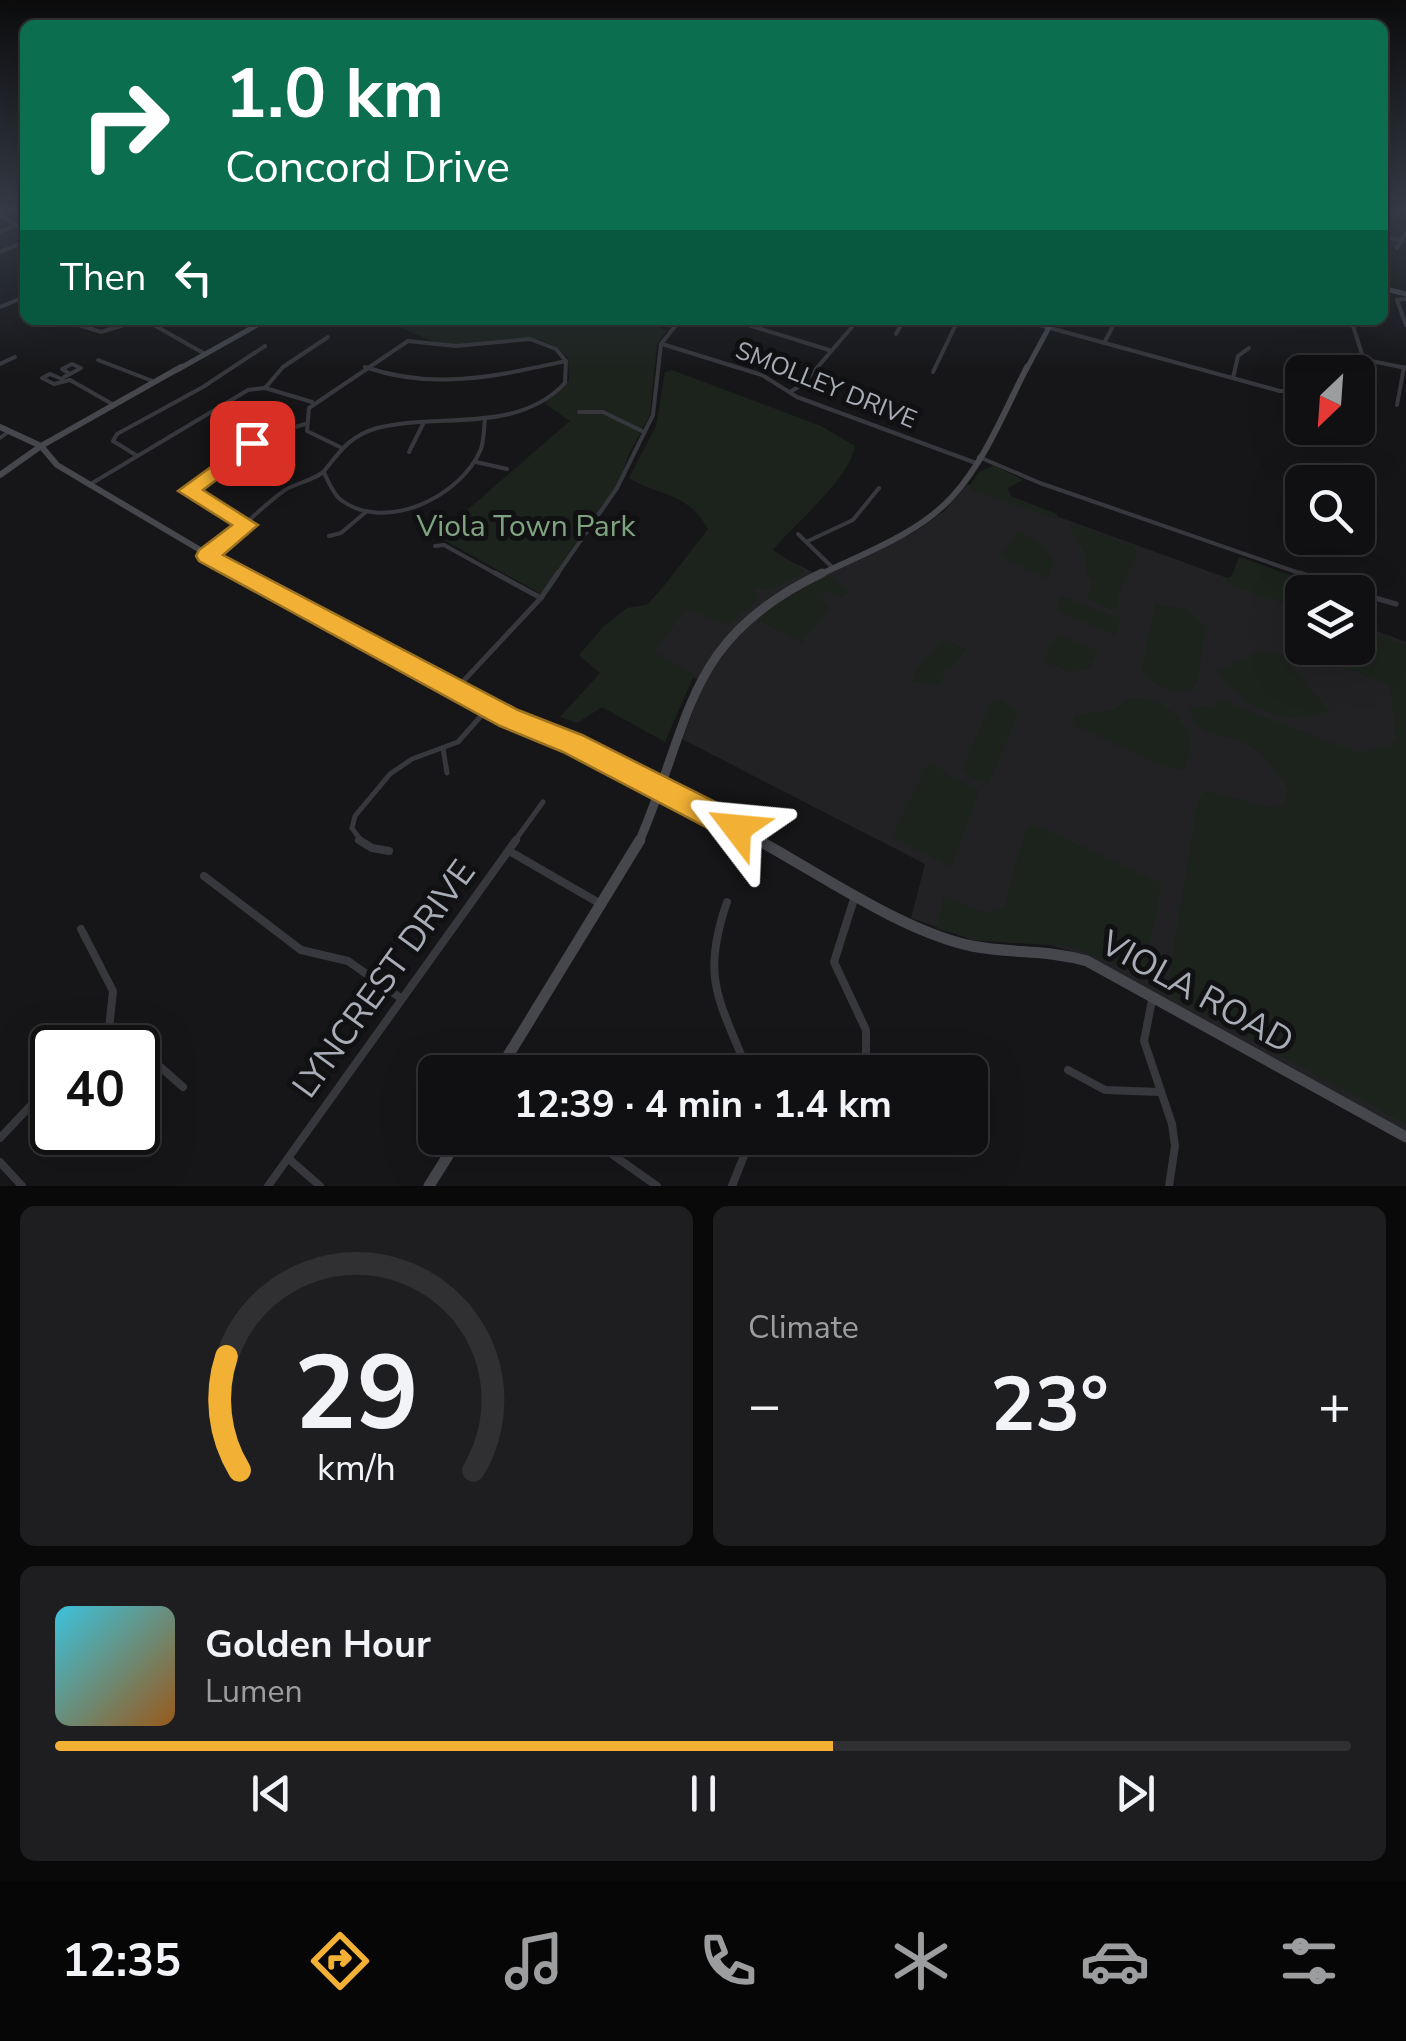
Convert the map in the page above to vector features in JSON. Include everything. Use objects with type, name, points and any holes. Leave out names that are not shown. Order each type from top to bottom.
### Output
[{"type":"street","points":[[1406,296],[1397,300],[1406,325]]},
{"type":"street","points":[[75,325],[96,334],[129,325]]},
{"type":"street","points":[[151,325],[204,354]]},
{"type":"street","points":[[0,475],[41,446],[257,325]]},
{"type":"street","points":[[456,689],[541,598],[617,488],[653,415],[661,344],[676,325]]},
{"type":"street","points":[[748,325],[830,350]]},
{"type":"street","points":[[790,392],[802,384],[853,325]]},
{"type":"street","points":[[896,334],[901,325]]},
{"type":"street","points":[[933,372],[956,325]]},
{"type":"street","points":[[508,1055],[640,840],[694,691],[724,642],[769,600],[924,521],[956,492],[978,460],[1049,325]]},
{"type":"street","points":[[1053,325],[1285,391]]},
{"type":"street","points":[[1352,325],[1361,355]]},
{"type":"street","points":[[1104,342],[1112,328]]},
{"type":"street","points":[[266,388],[283,367],[328,336]]},
{"type":"street","points":[[206,556],[248,525],[280,490],[324,473],[340,447],[381,428],[520,411],[548,398],[564,382],[566,362],[551,346],[520,338],[451,346],[418,340],[396,346],[314,402],[305,424]]},
{"type":"street","name":"SMOLLEY DRIVE","points":[[661,344],[762,375],[790,392],[978,460],[1010,467],[1040,483],[1304,575]]},
{"type":"street","points":[[136,454],[113,441],[117,434],[202,387],[265,346]]},
{"type":"street","points":[[1233,378],[1238,356],[1249,348]]},
{"type":"street","points":[[0,364],[14,357]]},
{"type":"street","points":[[98,360],[155,382]]},
{"type":"street","points":[[1375,360],[1405,368],[1397,405]]},
{"type":"street","points":[[364,367],[396,380],[436,384],[566,362]]},
{"type":"street","points":[[71,374],[62,379],[85,387],[114,405]]},
{"type":"street","points":[[90,485],[242,392],[266,388],[314,402]]},
{"type":"street","points":[[580,412],[603,412],[644,432]]},
{"type":"street","points":[[324,473],[336,496],[367,511],[400,513],[426,505],[476,462],[484,446],[485,418]]},
{"type":"street","points":[[305,424],[312,436],[340,447]]},
{"type":"street","points":[[248,525],[188,491],[260,438],[305,424]]},
{"type":"street","points":[[409,452],[422,424]]},
{"type":"street","name":"VIOLA ROAD","points":[[0,427],[41,446],[57,466],[206,556],[488,707],[659,785],[856,894],[946,939],[986,948],[1051,950],[1074,956],[1406,1138]]},
{"type":"street","points":[[0,438],[8,432]]},
{"type":"street","points":[[476,462],[506,469]]},
{"type":"street","points":[[808,541],[853,520],[879,488]]},
{"type":"street","points":[[329,536],[341,533],[367,511]]},
{"type":"street","points":[[798,534],[832,567]]},
{"type":"street","points":[[435,546],[444,546],[541,598]]},
{"type":"street","name":"SMOLLEY DRIVE","points":[[1375,598],[1396,604]]},
{"type":"street","points":[[389,851],[372,849],[358,839],[352,828],[354,816],[400,766],[458,742],[488,707]]},
{"type":"street","points":[[444,748],[447,773]]},
{"type":"street","name":"LYNCREST DRIVE","points":[[268,1186],[543,802]]},
{"type":"street","points":[[509,852],[601,904]]},
{"type":"street","points":[[204,876],[301,950],[315,958],[342,959],[354,964],[402,999]]},
{"type":"street","points":[[856,894],[835,948],[834,962],[866,1030],[866,1055]]},
{"type":"street","points":[[727,902],[714,940],[710,974],[721,1015],[740,1055]]},
{"type":"street","points":[[81,929],[113,991],[109,1025]]},
{"type":"street","points":[[1152,998],[1144,1041],[1172,1124],[1175,1146],[1169,1186]]},
{"type":"street","points":[[160,1067],[183,1087]]},
{"type":"street","points":[[1068,1070],[1105,1090],[1159,1092]]},
{"type":"street","points":[[0,1138],[30,1106]]},
{"type":"street","points":[[429,1186],[448,1155]]},
{"type":"street","points":[[613,1155],[656,1186]]},
{"type":"street","points":[[732,1186],[744,1155]]},
{"type":"street","points":[[288,1160],[320,1186]]},
{"type":"street","points":[[0,1162],[22,1186]]},
{"type":"shaded area","points":[[968,484],[1285,599],[1285,665],[1375,665],[1375,630],[1406,642],[1406,1131],[1088,956],[1050,945],[973,940],[911,918],[925,864],[682,739],[704,683],[619,636],[718,526],[821,576],[913,533],[944,511]]},
{"type":"green space","name":"Viola Town Park","points":[[395,325],[652,325],[667,330],[657,344],[650,415],[629,454],[617,488],[541,594],[437,536],[570,421],[544,403],[569,380],[568,358],[540,340],[510,339],[463,346],[427,339]]},
{"type":"green space","points":[[672,370],[821,426],[855,446],[832,487],[773,550],[805,572],[771,590],[754,588],[757,600],[728,625],[688,609],[655,648],[656,653],[694,675],[665,742],[602,707],[577,723],[560,717],[600,673],[579,655],[603,627],[627,608],[650,604],[708,529],[682,501],[629,478],[656,426],[665,372]]},
{"type":"green space","points":[[994,465],[1023,480],[1008,488],[1011,496],[1057,514],[1057,519],[973,491],[969,487],[978,473]]},
{"type":"green space","points":[[1068,523],[1134,546],[1137,554],[1119,592],[1117,608],[1110,610],[1088,598],[1092,583],[1085,572],[1086,556]]},
{"type":"green space","points":[[1019,531],[1039,542],[1053,562],[1047,579],[1000,556]]},
{"type":"green space","points":[[1239,557],[1290,575],[1285,575],[1285,604],[1230,585],[1225,580],[1232,576]]},
{"type":"green space","points":[[827,575],[849,591],[842,598],[828,591],[821,597],[829,610],[801,643],[757,620],[766,610]]},
{"type":"green space","points":[[1062,596],[1121,619],[1115,635],[1056,611]]},
{"type":"green space","points":[[1156,601],[1160,606],[1186,608],[1205,625],[1198,681],[1191,690],[1163,688],[1142,668]]},
{"type":"green space","points":[[1058,634],[1098,652],[1089,669],[1069,672],[1043,660]]},
{"type":"green space","points":[[1375,635],[1406,646],[1406,1124],[1174,997],[1168,985],[1198,800],[1204,792],[1214,792],[1280,807],[1289,791],[1260,753],[1238,740],[1204,729],[1192,717],[1190,708],[1214,705],[1220,700],[1358,753],[1390,745],[1396,737],[1390,685],[1337,665],[1375,665]]},
{"type":"green space","points":[[944,639],[966,649],[952,667],[941,671],[944,676],[940,685],[913,681],[913,674]]},
{"type":"green space","points":[[1258,651],[1282,655],[1285,665],[1290,665],[1329,711],[1296,717],[1266,711],[1240,696],[1216,672]]},
{"type":"green space","points":[[1130,698],[1152,700],[1177,717],[1192,744],[1184,769],[1167,768],[1073,725],[1075,715],[1113,710]]},
{"type":"green space","points":[[1000,700],[1015,711],[1016,719],[988,785],[961,772],[991,702]]},
{"type":"green space","points":[[930,760],[947,774],[979,790],[951,867],[892,836]]},
{"type":"green space","points":[[1032,824],[1161,883],[1144,976],[1069,946],[983,941],[937,929],[944,896],[981,911],[1004,907],[1026,829]]},
{"type":"route","points":[[252,443],[188,491],[248,525],[206,556],[509,718],[572,743],[737,828]]}]
